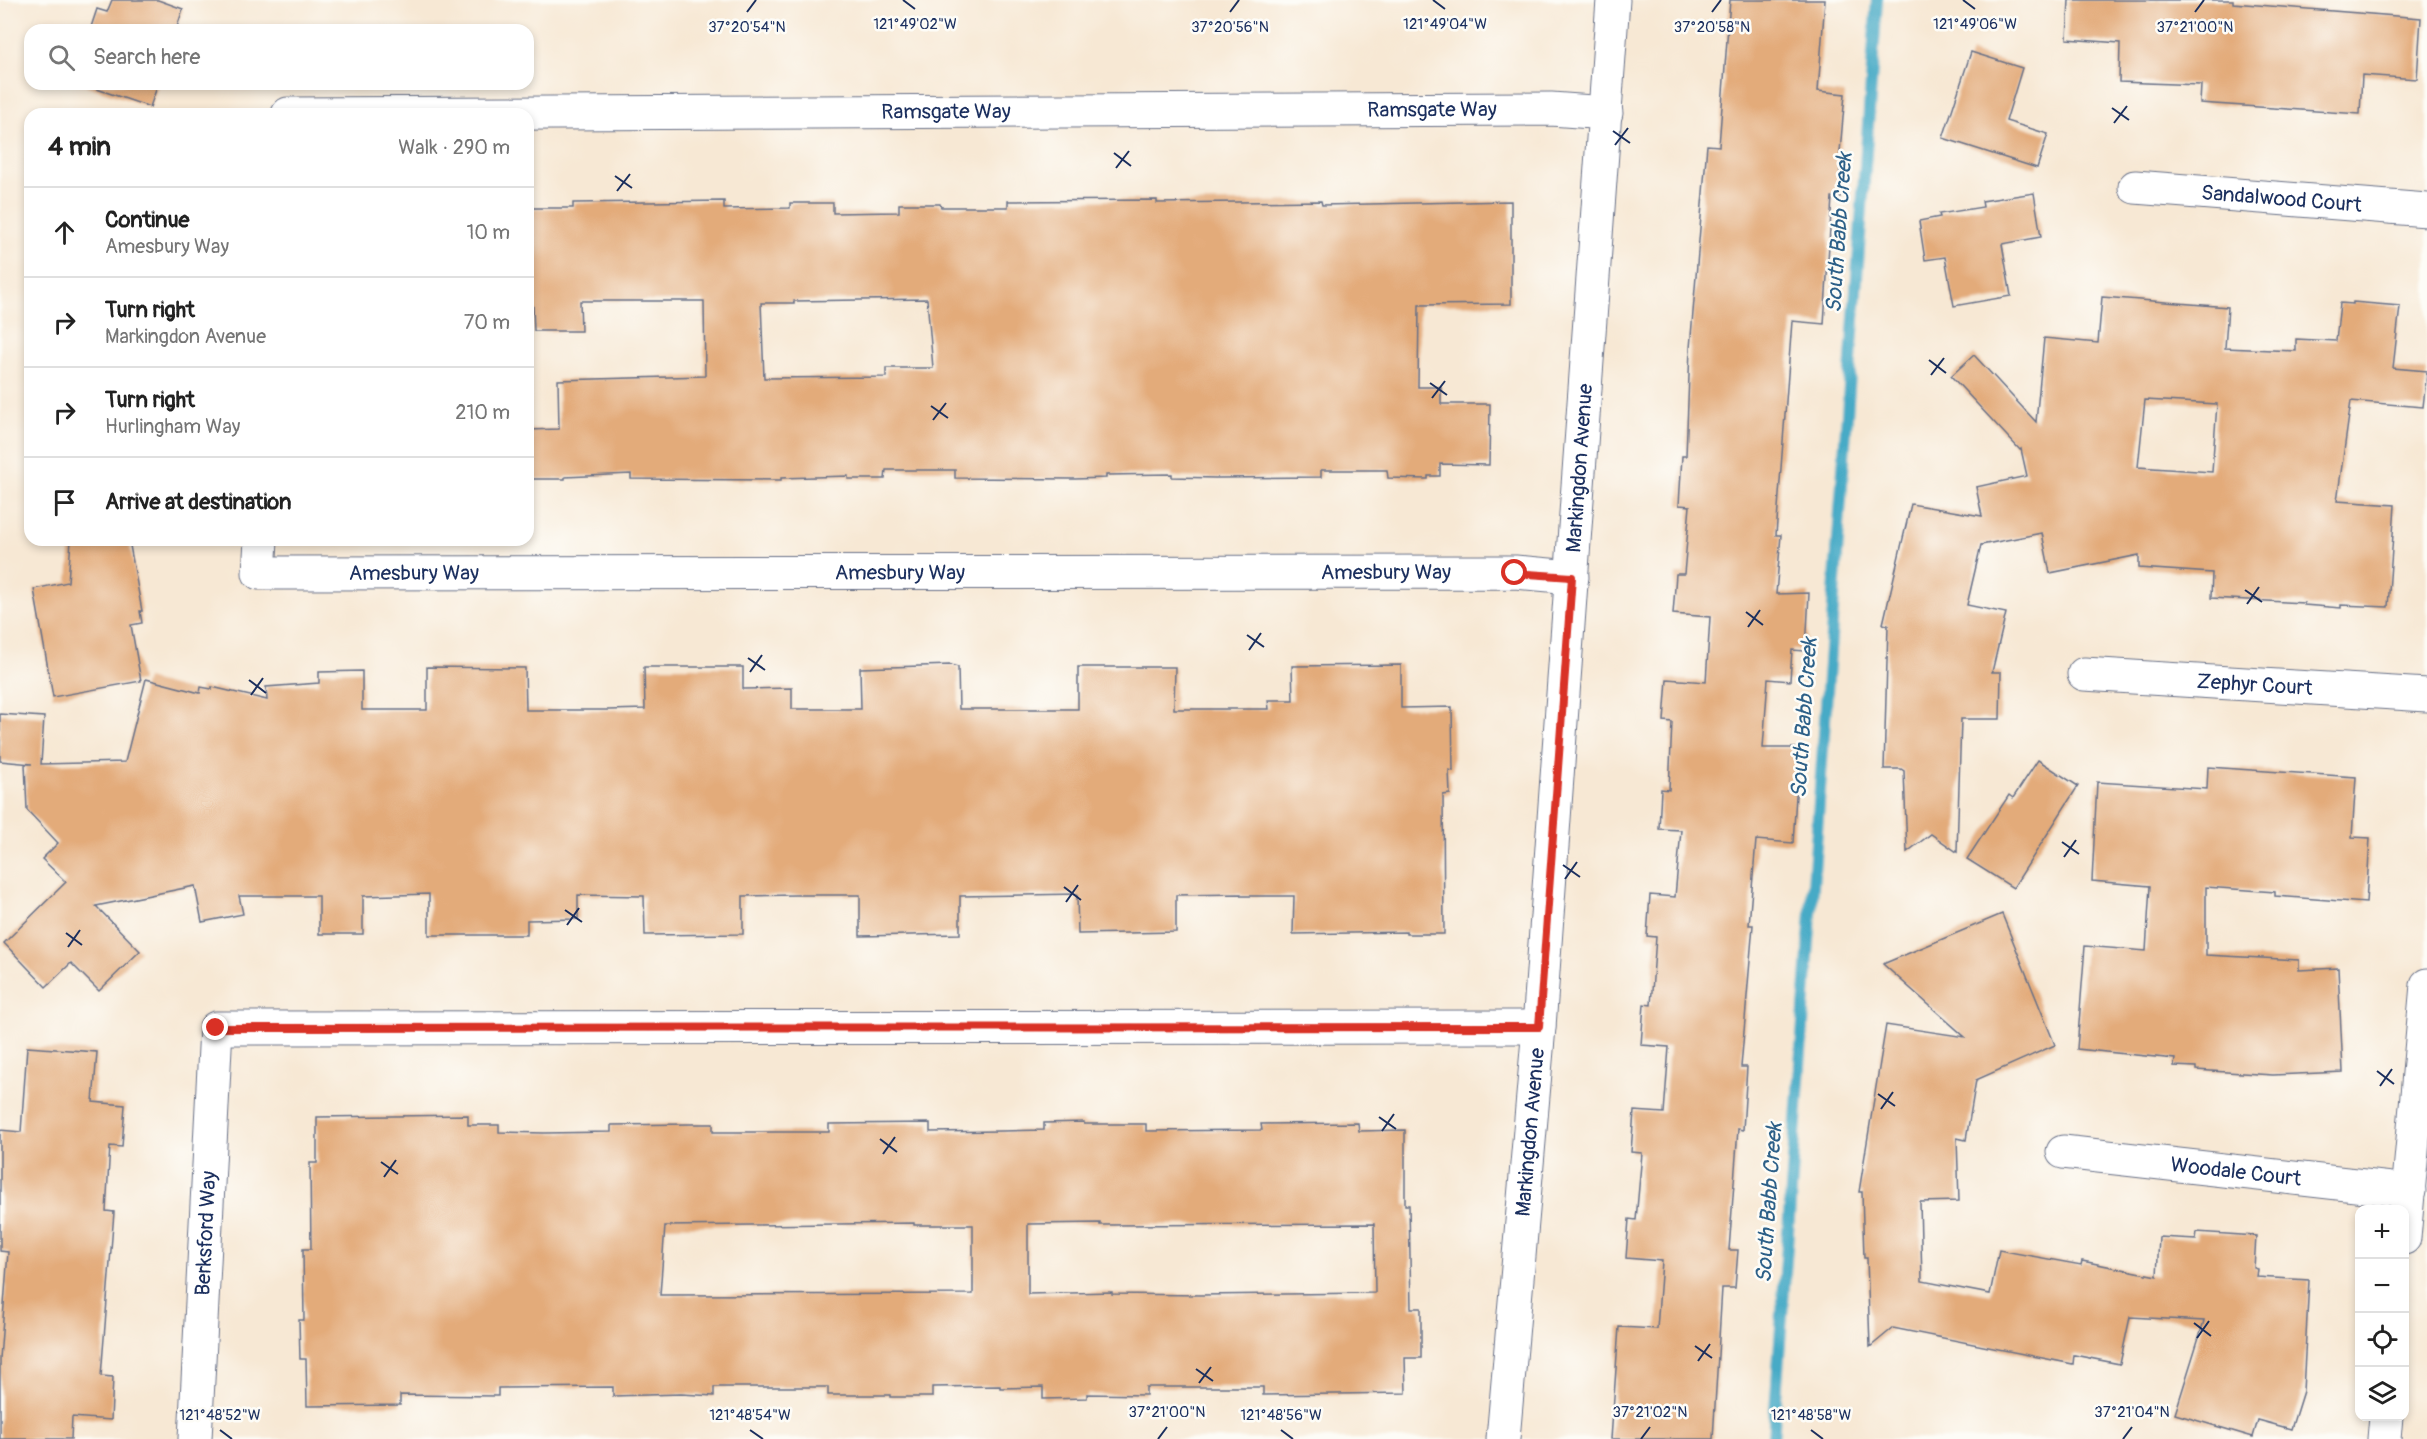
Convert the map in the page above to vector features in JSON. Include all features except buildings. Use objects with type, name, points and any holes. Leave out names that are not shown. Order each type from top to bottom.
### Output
[{"type":"street","name":"Markingdon Avenue","points":[[1503,1439],[1539,1027],[1613,0]]},
{"type":"street","name":"Ramsgate Way","points":[[534,113],[1527,109],[1606,113]]},
{"type":"street","name":"Sandalwood Court","points":[[2135,187],[2427,210]]},
{"type":"street","name":"Amesbury Way","points":[[261,546],[259,573],[1515,573],[1572,577]]},
{"type":"street","name":"Zephyr Court","points":[[2084,674],[2427,695]]},
{"type":"street","points":[[2408,1205],[2427,985]]},
{"type":"street","name":"Berksford Way","points":[[195,1439],[216,1028],[1539,1027]]},
{"type":"street","name":"Woodale Court","points":[[2063,1152],[2409,1191]]},
{"type":"street","points":[[2384,1439],[2386,1421]]},
{"type":"waterway","name":"South Babb Creek","points":[[1773,1439],[1877,0]]},
{"type":"route","points":[[216,1028],[1539,1027],[1572,577],[1515,573]]}]
